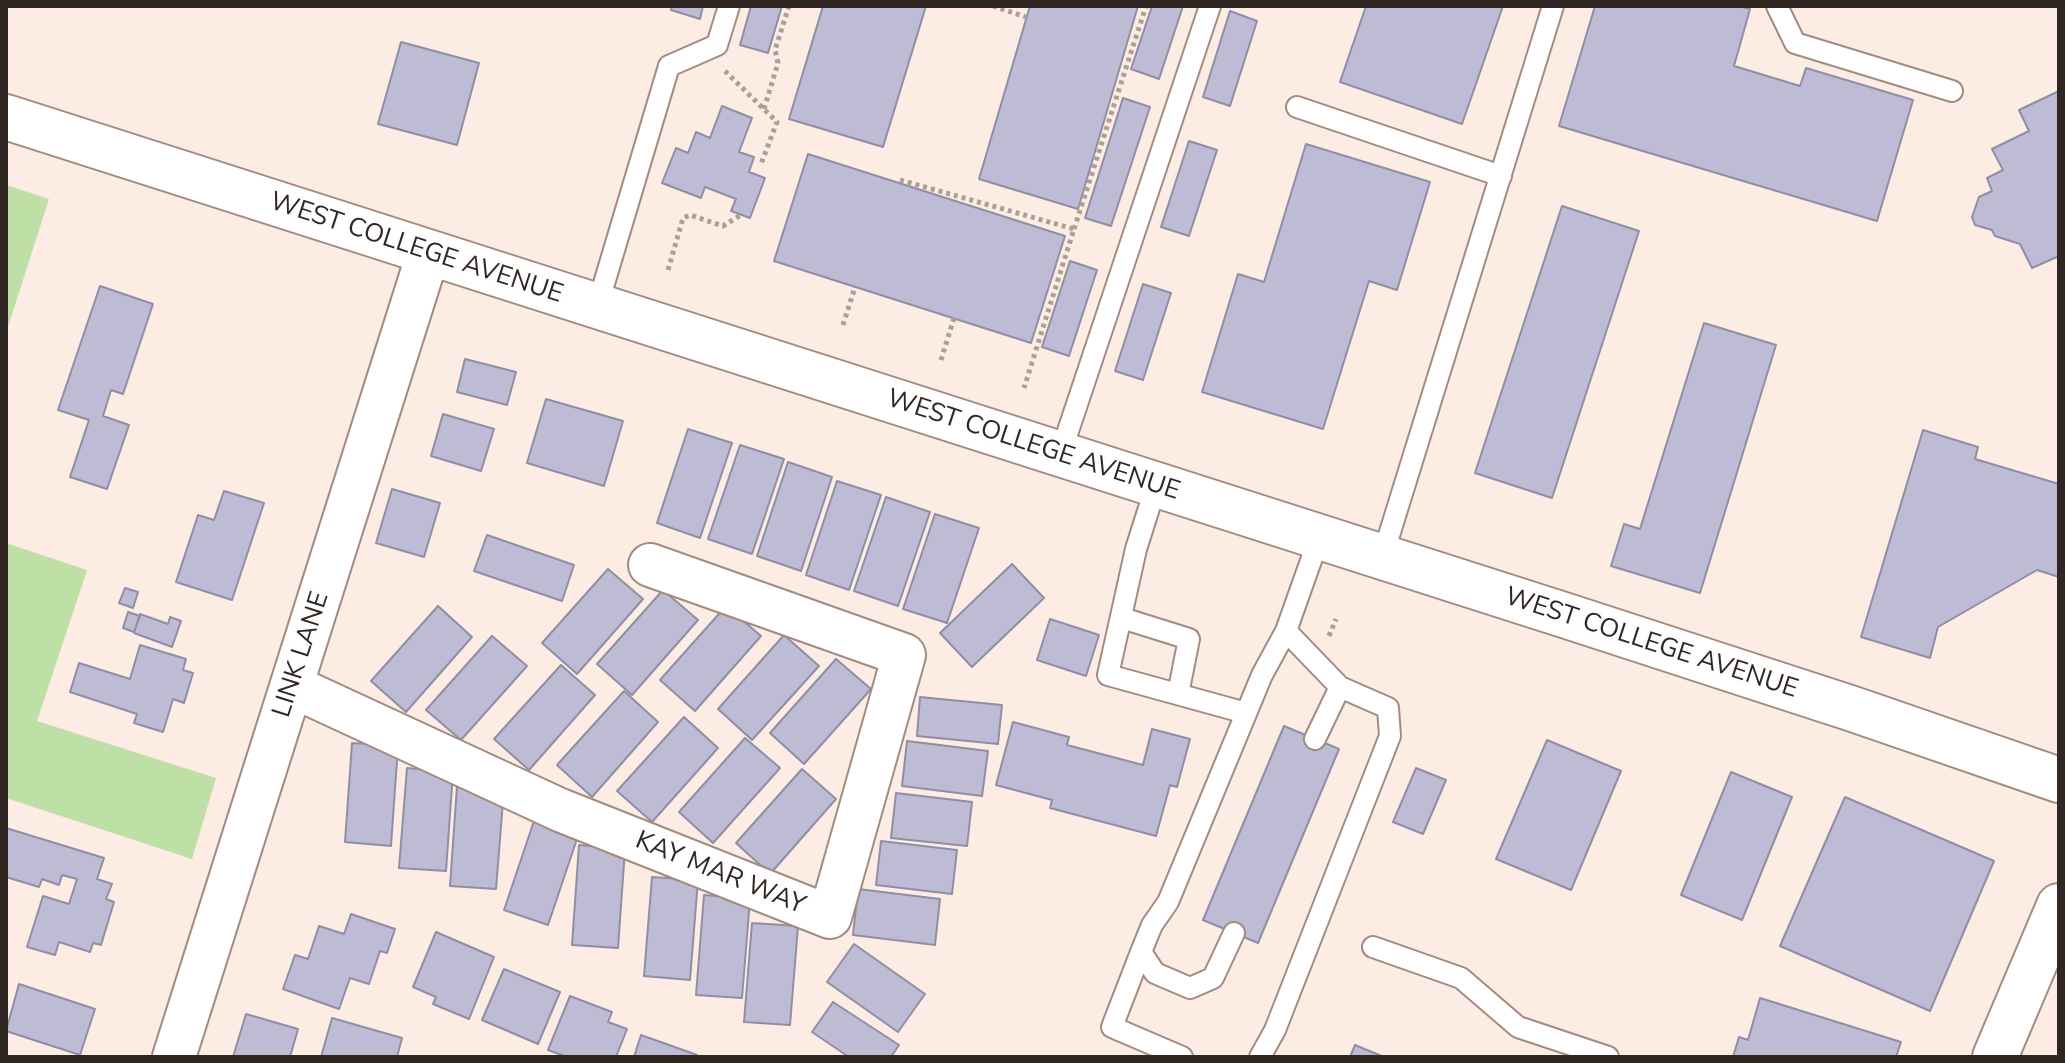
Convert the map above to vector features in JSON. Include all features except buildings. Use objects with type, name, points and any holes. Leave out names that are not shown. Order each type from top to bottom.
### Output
[{"type":"main road","name":"WEST COLLEGE AVENUE","points":[[6,117],[1853,709],[2059,780]]},
{"type":"main road","points":[[1995,1057],[2059,906]]},
{"type":"street","name":"LINK LANE","points":[[174,1057],[428,254]]},
{"type":"street","name":"KAY MAR WAY","points":[[292,686],[560,810],[830,917],[904,655],[650,565]]},
{"type":"lane","points":[[597,307],[669,66],[717,45],[729,6]]},
{"type":"lane","points":[[1060,455],[1210,6]]},
{"type":"lane","points":[[1382,558],[1553,6]]},
{"type":"lane","points":[[1777,6],[1795,43],[1952,91]]},
{"type":"lane","points":[[1297,107],[1501,176]]},
{"type":"lane","points":[[1156,486],[1136,549],[1108,675],[1246,713]]},
{"type":"lane","points":[[1182,1057],[1112,1027],[1152,925],[1168,902],[1262,675],[1286,631],[1319,538]]},
{"type":"lane","points":[[1122,618],[1189,639],[1178,694]]},
{"type":"lane","points":[[1260,1057],[1275,1030],[1390,736],[1388,708],[1340,687],[1286,631]]},
{"type":"lane","points":[[1315,739],[1340,687]]},
{"type":"lane","points":[[1141,952],[1155,973],[1190,988],[1213,978],[1234,933]]},
{"type":"lane","points":[[1373,947],[1461,978],[1518,1027],[1608,1057]]},
{"type":"path","points":[[764,109],[778,63],[775,50],[789,6]]},
{"type":"path","points":[[993,6],[1026,17]]},
{"type":"path","points":[[1024,388],[1146,6]]},
{"type":"path","points":[[705,50],[777,122],[761,164]]},
{"type":"path","points":[[900,180],[1074,229]]},
{"type":"path","points":[[668,270],[683,218],[690,215],[723,226],[741,215]]},
{"type":"path","points":[[843,325],[855,287]]},
{"type":"path","points":[[941,360],[954,318]]},
{"type":"path","points":[[1327,644],[1336,619]]},
{"type":"green space","points":[[6,185],[49,199],[6,333]]},
{"type":"green space","points":[[6,543],[87,570],[37,721],[216,778],[192,859],[6,798]]}]
